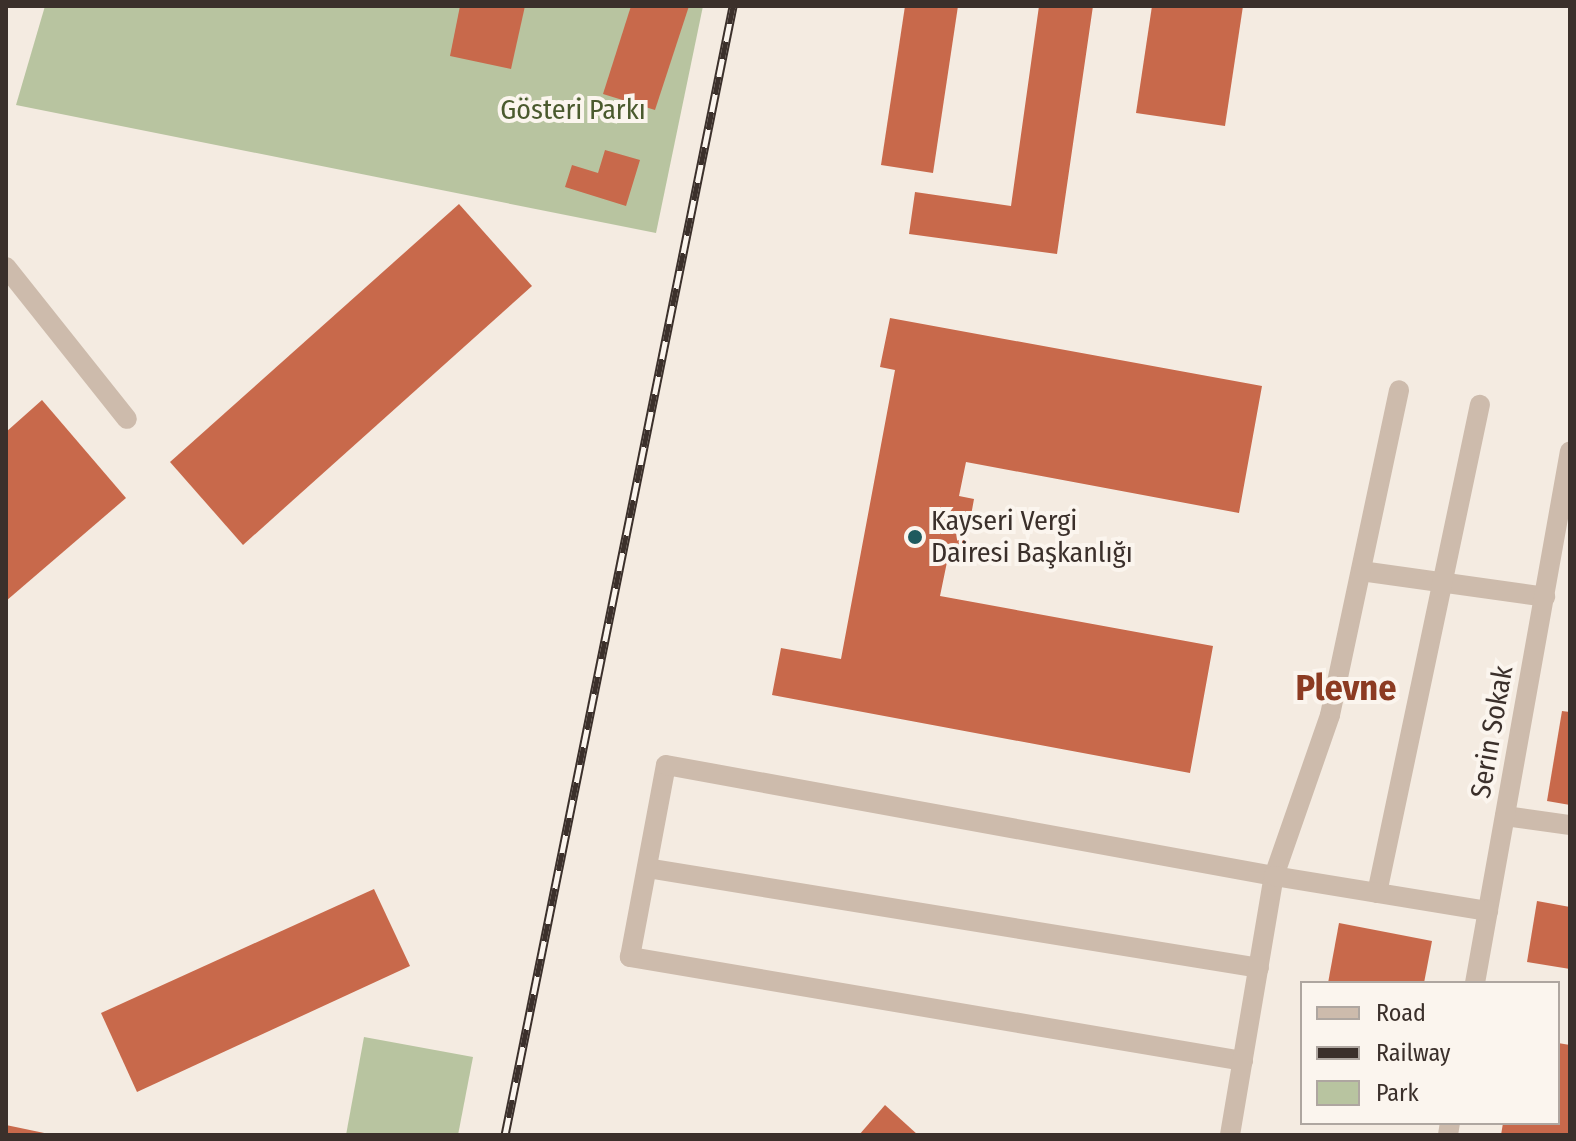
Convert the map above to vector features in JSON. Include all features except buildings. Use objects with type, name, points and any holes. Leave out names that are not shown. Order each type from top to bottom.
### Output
[{"type":"street","points":[[6,267],[127,419]]},
{"type":"street","points":[[1230,1135],[1274,876],[1330,715],[1399,390]]},
{"type":"street","points":[[1377,893],[1480,405]]},
{"type":"street","name":"Serin Sokak","points":[[1475,981],[1567,492],[1570,451]]},
{"type":"street","points":[[1361,571],[1545,597]]},
{"type":"street","points":[[1243,1061],[630,957],[666,765],[1274,876],[1488,911]]},
{"type":"street","points":[[1505,816],[1570,825]]},
{"type":"street","points":[[647,868],[1259,968]]},
{"type":"green space","name":"Gösteri Parkı","points":[[45,6],[703,6],[656,233],[16,105]]},
{"type":"green space","points":[[364,1037],[473,1057],[458,1135],[346,1135]]},
{"type":"railway","points":[[505,1135],[733,6]]},
{"type":"place","name":"Kayseri Vergi Dairesi Başkanlığı","points":[[915,537]]},
{"type":"district","name":"Plevne","points":[[1346,689]]}]
